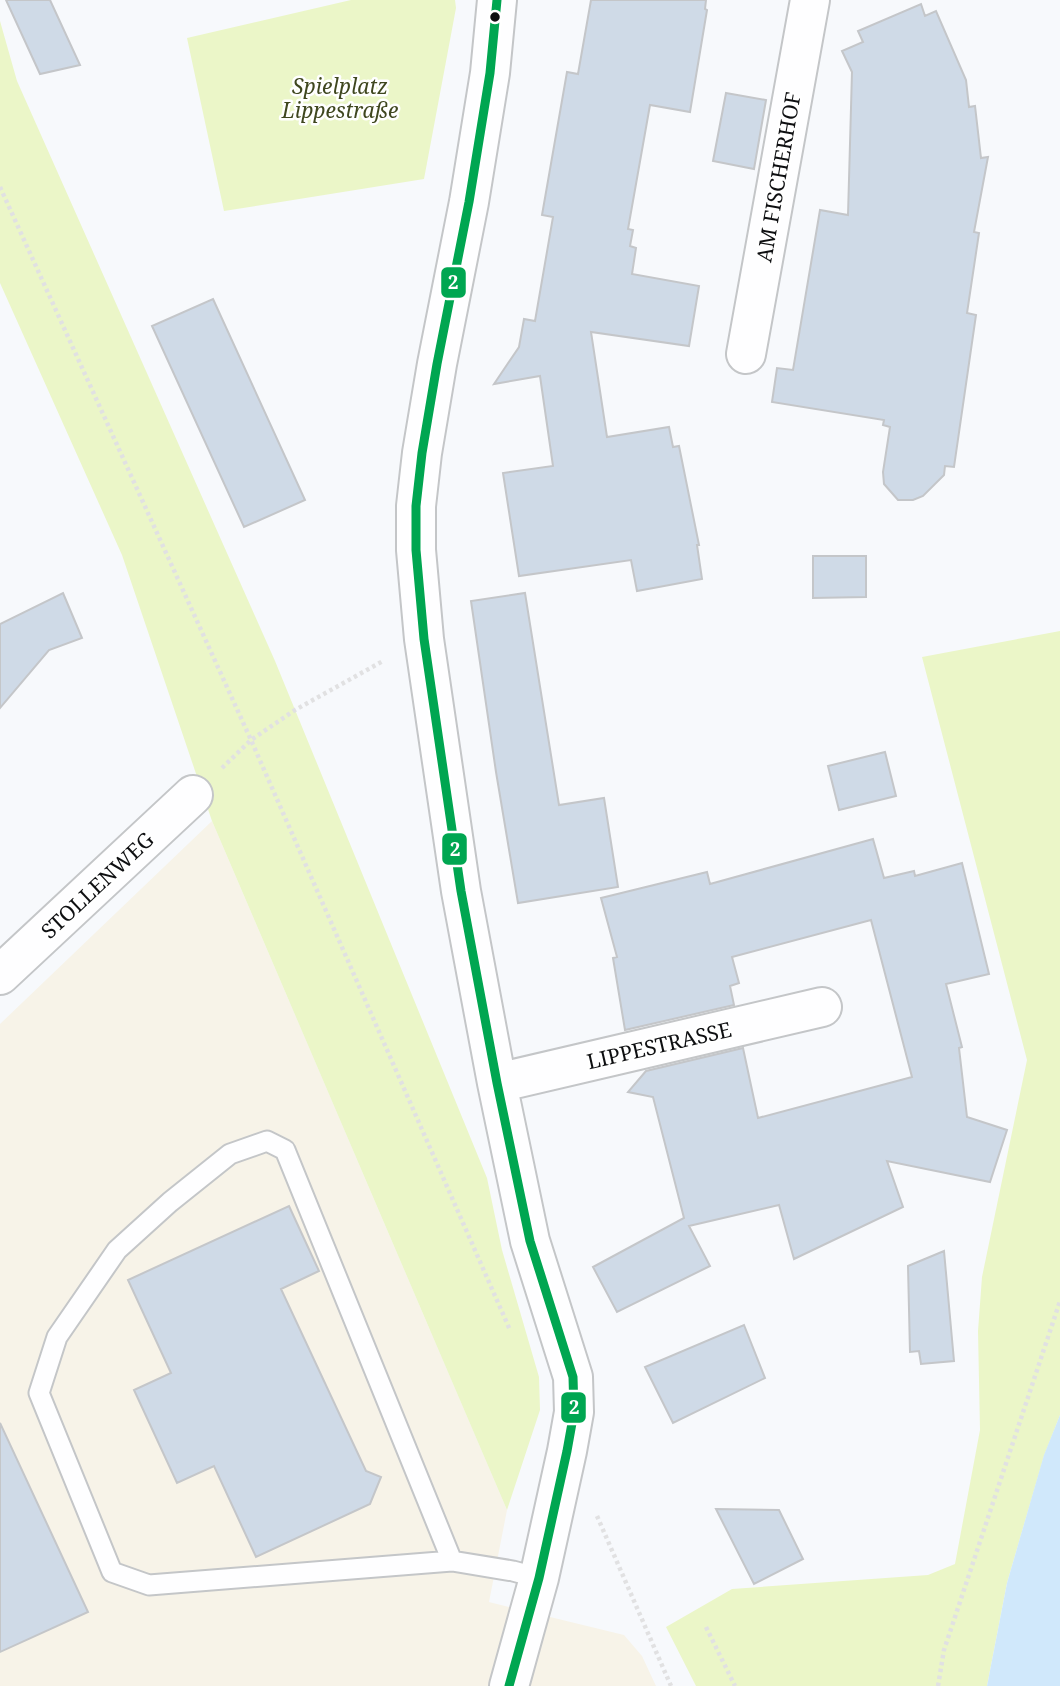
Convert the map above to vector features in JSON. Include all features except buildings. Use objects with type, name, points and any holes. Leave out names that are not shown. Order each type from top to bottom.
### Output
[{"type":"street","points":[[497,0],[471,189],[437,364],[419,480],[416,550],[424,639],[461,891],[530,1241],[573,1377],[574,1412],[567,1451],[539,1578],[509,1686]]},
{"type":"street","name":"AM FISCHERHOF","points":[[746,354],[810,0]]},
{"type":"street","name":"STOLLENWEG","points":[[0,975],[193,795]]},
{"type":"street","name":"LIPPESTRASSE","points":[[498,1083],[821,1007]]},
{"type":"lane","points":[[452,1561],[285,1150],[267,1141],[230,1154],[170,1202],[117,1250],[57,1337],[39,1393],[112,1572],[149,1585],[452,1561],[539,1578]]},
{"type":"path","points":[[0,187],[251,740],[511,1332]]},
{"type":"path","points":[[251,740],[295,710],[424,639]]},
{"type":"path","points":[[938,1686],[944,1650],[1060,1301]]},
{"type":"path","points":[[567,1451],[671,1686]]},
{"type":"path","points":[[706,1627],[736,1686]]},
{"type":"shaded area","points":[[212,821],[507,1510],[489,1602],[624,1635],[642,1656],[656,1686],[0,1686],[0,1024]]},
{"type":"green space","name":"Spielplatz Lippestraße","points":[[351,0],[455,0],[456,8],[424,179],[224,211],[187,38]]},
{"type":"green space","points":[[0,21],[17,81],[275,661],[487,1178],[502,1250],[539,1377],[540,1410],[507,1510],[212,821],[122,555],[0,283]]},
{"type":"green space","points":[[1060,631],[1060,1415],[1044,1456],[1007,1583],[987,1686],[696,1686],[666,1627],[732,1589],[928,1575],[955,1564],[980,1430],[978,1331],[982,1277],[1027,1060],[922,657]]},
{"type":"water","points":[[1060,1415],[1060,1686],[987,1686],[1007,1583],[1044,1455]]},
{"type":"transit line","name":"2","points":[[497,0],[490,73],[469,202],[422,453],[416,506],[416,550],[424,639],[461,891],[497,1083],[530,1241],[573,1377],[574,1412],[567,1451],[539,1578],[509,1686]]}]
